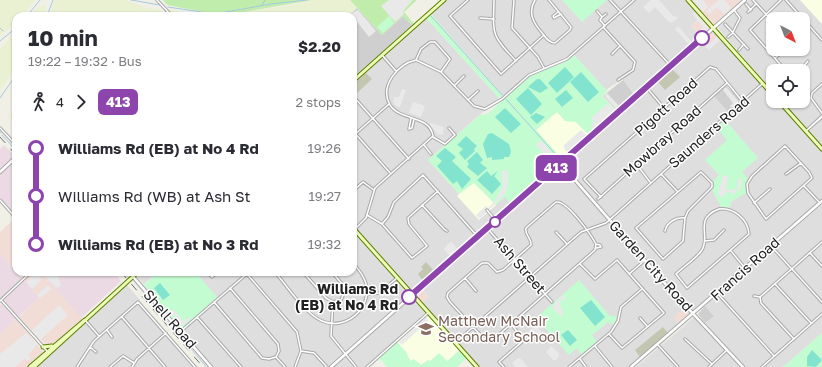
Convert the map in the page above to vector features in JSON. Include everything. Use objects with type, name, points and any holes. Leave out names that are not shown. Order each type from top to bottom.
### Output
[{"type":"main road","points":[[357,78],[444,0]]},
{"type":"main road","points":[[688,0],[766,87]]},
{"type":"main road","points":[[786,108],[822,149]]},
{"type":"main road","points":[[357,234],[477,367]]},
{"type":"main road","points":[[30,367],[133,277]]},
{"type":"main road","points":[[34,367],[53,346],[85,320]]},
{"type":"main road","points":[[43,347],[53,346]]},
{"type":"street","points":[[157,0],[168,12]]},
{"type":"street","points":[[468,0],[450,16],[502,74],[544,36]]},
{"type":"street","points":[[494,0],[493,28],[497,41],[516,61]]},
{"type":"street","points":[[514,0],[512,28],[539,59],[544,68]]},
{"type":"street","points":[[536,0],[533,6],[532,18],[535,25],[552,43],[558,42],[571,29],[571,25],[548,0]]},
{"type":"street","points":[[610,0],[671,66]]},
{"type":"street","points":[[416,60],[441,72],[478,109],[487,108],[506,96],[529,75],[567,59],[634,0]]},
{"type":"street","points":[[331,367],[714,28],[743,0]]},
{"type":"street","points":[[753,0],[765,14]]},
{"type":"street","points":[[780,64],[750,30],[781,0]]},
{"type":"street","points":[[786,0],[797,12]]},
{"type":"street","points":[[746,4],[751,10]]},
{"type":"street","points":[[748,12],[756,4]]},
{"type":"street","points":[[728,38],[733,32],[740,18],[734,10]]},
{"type":"street","points":[[558,11],[553,18],[556,18],[561,14]]},
{"type":"street","points":[[597,11],[602,17]]},
{"type":"street","points":[[606,14],[600,20],[604,27],[635,62],[633,70],[618,80]]},
{"type":"street","points":[[480,18],[494,19]]},
{"type":"street","points":[[725,24],[748,49]]},
{"type":"street","points":[[810,27],[822,40]]},
{"type":"street","points":[[441,72],[451,59],[436,43],[430,42],[421,49],[416,60],[406,64],[396,72],[389,84],[390,104],[399,114],[424,123],[433,133],[433,136],[445,144],[455,135],[449,128]]},
{"type":"street","points":[[739,50],[744,44]]},
{"type":"street","points":[[612,54],[620,46]]},
{"type":"street","points":[[382,56],[396,72]]},
{"type":"street","name":"Pigott Road","points":[[600,197],[584,179],[710,67],[716,68],[743,102]]},
{"type":"street","points":[[454,86],[464,76]]},
{"type":"street","name":"Mowbray Road","points":[[598,199],[727,83]]},
{"type":"street","name":"Saunders Road","points":[[455,343],[567,244],[586,230],[600,227],[610,220],[763,84]]},
{"type":"street","points":[[822,84],[813,92],[811,98],[822,113]]},
{"type":"street","points":[[646,88],[664,108]]},
{"type":"street","points":[[468,100],[478,91]]},
{"type":"street","points":[[357,100],[409,159]]},
{"type":"street","points":[[357,132],[390,104]]},
{"type":"street","points":[[806,130],[822,117]]},
{"type":"street","points":[[411,118],[408,127],[409,129],[412,128],[414,119]]},
{"type":"street","points":[[0,128],[12,141]]},
{"type":"street","points":[[357,136],[391,174]]},
{"type":"street","points":[[357,225],[367,215],[374,190],[433,136]]},
{"type":"street","points":[[424,145],[431,154]]},
{"type":"street","points":[[785,146],[801,163],[812,177],[804,186],[766,219],[754,203],[747,190],[748,181],[785,146]]},
{"type":"street","points":[[0,172],[12,162]]},
{"type":"street","points":[[786,174],[801,163]]},
{"type":"street","name":"Garden City Road","points":[[561,164],[644,261],[743,367]]},
{"type":"street","points":[[637,165],[651,182]]},
{"type":"street","points":[[701,172],[712,184],[712,187],[690,207],[685,218],[683,241],[663,259],[636,228],[677,191],[701,172]]},
{"type":"street","points":[[661,174],[677,191]]},
{"type":"street","points":[[382,224],[389,215],[394,202],[423,175],[478,237]]},
{"type":"street","points":[[357,187],[362,183],[365,183]]},
{"type":"street","points":[[365,183],[374,190]]},
{"type":"street","points":[[804,186],[821,202]]},
{"type":"street","points":[[754,203],[770,188]]},
{"type":"street","points":[[367,215],[382,224],[412,258],[427,246],[407,221],[409,217],[438,191]]},
{"type":"street","points":[[0,200],[12,214]]},
{"type":"street","points":[[556,202],[565,204],[586,230],[596,244],[600,245],[601,247],[599,249],[596,248],[580,264],[511,324],[489,341],[483,339],[448,297],[449,292],[482,263],[488,263],[498,272],[515,260],[531,245],[531,240],[525,232],[526,228],[556,202]]},
{"type":"street","name":"Francis Road","points":[[631,367],[694,314],[821,202]]},
{"type":"street","points":[[422,205],[444,229],[447,230]]},
{"type":"street","points":[[719,209],[726,209],[737,214],[749,233],[731,251],[688,288],[676,275],[700,252],[705,241],[703,229],[705,220],[711,213],[719,209]]},
{"type":"street","points":[[486,210],[496,221]]},
{"type":"street","points":[[665,231],[666,227],[673,221],[685,218]]},
{"type":"street","name":"Ash Street","points":[[488,228],[552,302]]},
{"type":"street","points":[[705,241],[714,240],[724,230]]},
{"type":"street","points":[[556,232],[567,244]]},
{"type":"street","points":[[760,298],[822,242]]},
{"type":"street","points":[[771,246],[822,302]]},
{"type":"street","points":[[731,251],[746,268]]},
{"type":"street","points":[[810,252],[822,266]]},
{"type":"street","points":[[580,264],[594,279],[617,260],[664,313],[622,348],[609,334]]},
{"type":"street","points":[[629,274],[644,261]]},
{"type":"street","points":[[278,276],[314,317],[331,324],[344,322],[354,317],[361,309],[367,294],[363,275],[357,268]]},
{"type":"street","points":[[27,276],[0,301],[48,352]]},
{"type":"street","points":[[180,332],[244,276]]},
{"type":"street","points":[[250,276],[297,332],[301,351],[295,367]]},
{"type":"street","points":[[307,276],[326,298],[333,302]]},
{"type":"street","points":[[333,302],[342,298],[345,289],[335,276]]},
{"type":"street","name":"Shell Road","points":[[133,277],[211,367]]},
{"type":"street","points":[[367,294],[378,294],[396,278]]},
{"type":"street","points":[[465,278],[476,291]]},
{"type":"street","points":[[775,284],[811,324]]},
{"type":"street","points":[[214,302],[262,358],[269,359],[276,356],[278,344],[230,288]]},
{"type":"street","points":[[569,367],[609,334],[616,324],[621,307],[642,289]]},
{"type":"street","points":[[717,293],[774,356]]},
{"type":"street","points":[[754,296],[760,298]]},
{"type":"street","points":[[760,298],[761,303],[794,339]]},
{"type":"street","name":"Shell Road","points":[[122,317],[138,302],[195,367]]},
{"type":"street","points":[[333,302],[331,336],[356,367]]},
{"type":"street","points":[[367,367],[428,313]]},
{"type":"street","points":[[762,367],[822,314]]},
{"type":"street","points":[[77,367],[99,336],[122,317],[165,367]]},
{"type":"street","points":[[197,317],[241,367]]},
{"type":"street","points":[[640,318],[648,327]]},
{"type":"street","points":[[85,320],[99,336]]},
{"type":"street","points":[[504,367],[499,362],[524,340],[511,324]]},
{"type":"street","points":[[107,330],[112,336]]},
{"type":"street","points":[[132,367],[149,348],[166,334]]},
{"type":"street","points":[[685,339],[712,364]]},
{"type":"street","points":[[658,345],[678,367]]},
{"type":"street","points":[[595,346],[612,367]]},
{"type":"street","points":[[90,347],[96,352]]},
{"type":"street","points":[[709,367],[727,350]]},
{"type":"street","points":[[301,351],[314,353],[327,367]]},
{"type":"street","points":[[110,367],[123,356],[134,363]]},
{"type":"street","points":[[276,356],[285,367]]},
{"type":"street","points":[[580,359],[586,367]]},
{"type":"shaded area","points":[[0,0],[35,0],[25,12],[12,12],[12,26],[0,36]]},
{"type":"shaded area","points":[[55,0],[126,0],[146,8],[160,9],[163,12],[50,12]]},
{"type":"shaded area","points":[[311,0],[350,0],[357,8],[352,12],[241,12],[288,6]]},
{"type":"shaded area","points":[[389,0],[413,0],[403,11],[404,14],[395,22],[381,6]]},
{"type":"shaded area","points":[[446,0],[685,0],[701,17],[691,26],[701,36],[636,95],[622,79],[606,90],[572,53],[560,61],[528,74],[503,96],[431,14]]},
{"type":"shaded area","points":[[651,0],[659,0],[674,17],[676,16],[678,18],[672,23],[669,22],[655,7],[649,13],[643,7]]},
{"type":"shaded area","points":[[691,0],[741,0],[714,24]]},
{"type":"shaded area","points":[[703,0],[708,7],[703,12],[693,1]]},
{"type":"shaded area","points":[[719,0],[724,0],[731,8],[724,14],[717,7],[709,14],[706,11]]},
{"type":"shaded area","points":[[749,0],[822,0],[822,148],[787,108],[810,108],[810,64],[766,64],[766,84],[718,28]]},
{"type":"shaded area","points":[[800,0],[822,0],[822,24]]},
{"type":"shaded area","points":[[45,5],[46,9],[45,12],[34,12],[37,8]]},
{"type":"shaded area","points":[[357,8],[382,35],[403,16],[412,25],[357,74],[357,12],[352,12]]},
{"type":"shaded area","points":[[168,9],[184,12],[171,12]]},
{"type":"shaded area","points":[[358,10],[376,31],[369,37],[357,22],[357,12],[354,12]]},
{"type":"shaded area","points":[[695,12],[709,27],[694,42],[692,39],[703,27],[692,14]]},
{"type":"shaded area","points":[[701,17],[709,28],[701,36],[691,26]]},
{"type":"shaded area","points":[[426,18],[499,98],[428,160],[459,194],[458,196],[505,197],[511,204],[412,292],[357,231],[357,78]]},
{"type":"shaded area","points":[[678,26],[692,42],[689,45],[675,29]]},
{"type":"shaded area","points":[[714,29],[763,84],[766,88],[766,108],[784,108],[822,151],[822,199],[694,313],[564,164]],"holes":[[[726,83],[743,102],[763,84],[730,114],[713,95]]]},
{"type":"shaded area","points":[[713,32],[721,40],[709,50],[701,42]]},
{"type":"shaded area","points":[[12,36],[12,72],[0,91],[0,49]]},
{"type":"shaded area","points":[[717,37],[720,40],[709,50],[701,42],[705,39],[709,44]]},
{"type":"shaded area","points":[[565,67],[574,77],[557,93],[548,83]]},
{"type":"shaded area","points":[[672,69],[680,77],[665,90],[658,82]]},
{"type":"shaded area","points":[[581,72],[599,92],[588,102],[570,82]]},
{"type":"shaded area","points":[[366,73],[372,79],[357,93],[357,81]]},
{"type":"shaded area","points":[[537,79],[540,79],[548,88],[540,93],[528,87]]},
{"type":"shaded area","points":[[623,80],[635,95],[617,111],[603,96]]},
{"type":"shaded area","points":[[726,85],[741,101],[728,112],[714,96]]},
{"type":"shaded area","points":[[726,87],[739,102],[732,108],[730,106],[733,103],[723,90]]},
{"type":"shaded area","points":[[528,88],[542,104],[531,115],[516,99]]},
{"type":"shaded area","points":[[402,89],[406,90],[400,107],[396,106],[393,101],[394,97],[399,97]]},
{"type":"shaded area","points":[[566,90],[573,98],[562,107],[555,99]]},
{"type":"shaded area","points":[[607,93],[619,106],[616,109],[604,96]]},
{"type":"shaded area","points":[[413,102],[425,106],[421,117],[409,113]]},
{"type":"shaded area","points":[[607,104],[614,109],[613,111],[593,129],[591,125],[594,121],[591,118]]},
{"type":"shaded area","points":[[505,108],[521,124],[511,133],[495,117]]},
{"type":"shaded area","points":[[557,111],[565,121],[576,122],[589,135],[562,159],[536,130]]},
{"type":"shaded area","points":[[12,112],[12,119],[9,116]]},
{"type":"shaded area","points":[[536,113],[545,117],[537,124],[530,117]]},
{"type":"shaded area","points":[[430,123],[444,127],[443,134],[439,135]]},
{"type":"shaded area","points":[[581,130],[588,137],[568,154],[564,148],[564,145]]},
{"type":"shaded area","points":[[492,133],[509,144],[511,152],[509,157],[492,160],[492,157],[487,158],[483,144],[488,134]]},
{"type":"shaded area","points":[[466,136],[477,146],[474,149],[475,151],[465,160],[459,153],[463,149],[457,145]]},
{"type":"shaded area","points":[[541,140],[559,161],[555,165],[536,145]]},
{"type":"shaded area","points":[[4,145],[12,153],[12,159],[0,170],[0,149]]},
{"type":"shaded area","points":[[445,148],[456,157],[452,161],[471,179],[462,189],[457,181],[453,184],[437,166],[442,161],[436,156]]},
{"type":"shaded area","points":[[477,152],[483,160],[480,163],[487,168],[478,176],[467,167],[469,164],[467,161]]},
{"type":"shaded area","points":[[12,164],[12,210],[0,197],[0,174]]},
{"type":"shaded area","points":[[560,168],[563,168],[685,307],[679,325],[630,367],[477,367],[421,304],[429,297],[422,288]]},
{"type":"shaded area","points":[[507,170],[508,184],[505,194],[480,219],[476,215],[486,206],[488,208],[494,202],[503,187],[502,171]]},
{"type":"shaded area","points":[[487,171],[491,176],[498,171],[494,176],[501,184],[492,194],[477,180]]},
{"type":"shaded area","points":[[723,175],[728,176],[726,190],[737,189],[738,178],[742,179],[740,188],[733,195],[731,192],[727,192],[723,197],[718,195]]},
{"type":"shaded area","points":[[475,183],[496,205],[479,220],[457,196],[471,184]]},
{"type":"shaded area","points":[[822,204],[822,313],[760,367],[746,367],[705,323],[714,316],[705,306]]},
{"type":"shaded area","points":[[12,221],[12,267],[0,254],[0,232]]},
{"type":"shaded area","points":[[357,236],[409,295],[327,367],[214,367],[183,331],[218,299],[198,276],[357,276]]},
{"type":"shaded area","points":[[452,242],[458,250],[450,257],[444,249],[449,243]]},
{"type":"shaded area","points":[[0,254],[12,267],[12,276],[20,276],[22,278],[0,299]]},
{"type":"shaded area","points":[[426,262],[434,271],[423,281],[418,274],[423,269],[421,267]]},
{"type":"shaded area","points":[[29,276],[44,276],[82,319],[52,345],[47,346],[19,317],[39,298],[24,280]]},
{"type":"shaded area","points":[[33,276],[39,276],[42,279],[32,289],[26,282]]},
{"type":"shaded area","points":[[44,276],[117,276],[121,281],[81,318]]},
{"type":"shaded area","points":[[45,276],[58,276],[61,286],[56,288]]},
{"type":"shaded area","points":[[138,276],[153,276],[144,284],[137,277]]},
{"type":"shaded area","points":[[24,280],[39,298],[18,317],[4,300]]},
{"type":"shaded area","points":[[133,281],[134,282],[207,367],[206,367]]},
{"type":"shaded area","points":[[160,283],[170,295],[163,300],[154,288]]},
{"type":"shaded area","points":[[48,285],[52,289],[40,298],[37,295]]},
{"type":"shaded area","points":[[127,285],[140,300],[140,305],[194,367],[35,367]]},
{"type":"shaded area","points":[[422,288],[429,297],[421,304],[413,296]]},
{"type":"shaded area","points":[[563,295],[565,295],[565,300],[561,300],[560,306],[563,312],[561,317],[552,307]]},
{"type":"shaded area","points":[[412,298],[425,313],[367,367],[334,367]]},
{"type":"shaded area","points":[[591,300],[605,317],[595,326],[580,308]]},
{"type":"shaded area","points":[[0,304],[3,305],[16,319],[0,334]]},
{"type":"shaded area","points":[[59,305],[68,315],[41,339],[32,330]]},
{"type":"shaded area","points":[[705,306],[714,316],[705,323],[698,314]]},
{"type":"shaded area","points":[[685,307],[691,314],[679,325],[673,318]]},
{"type":"shaded area","points":[[174,310],[184,321],[190,317],[191,319],[182,326],[176,316],[173,315],[171,317],[168,314]]},
{"type":"shaded area","name":"Matthew McNair Secondary School","points":[[427,315],[460,350],[447,361],[430,362],[428,360],[421,366],[411,361],[406,352],[397,342]]},
{"type":"shaded area","points":[[822,315],[822,333],[783,367],[763,367]]},
{"type":"shaded area","points":[[426,317],[428,321],[402,345],[399,342]]},
{"type":"shaded area","points":[[693,318],[695,318],[741,367],[636,367]]},
{"type":"shaded area","points":[[16,319],[44,353],[27,367],[0,367],[0,334]]},
{"type":"shaded area","points":[[536,325],[546,337],[540,343],[531,333],[529,335],[527,333]]},
{"type":"shaded area","points":[[663,327],[668,333],[640,357],[635,350]]},
{"type":"shaded area","points":[[568,330],[577,340],[570,346],[561,335]]},
{"type":"shaded area","points":[[26,333],[37,345],[28,355],[31,358],[28,361],[25,358],[15,367],[0,367],[0,354]]},
{"type":"shaded area","points":[[551,346],[559,353],[556,360],[553,360],[546,352]]},
{"type":"shaded area","points":[[812,350],[822,360],[816,367],[807,366],[807,357]]},
{"type":"shaded area","points":[[520,358],[528,367],[515,367],[512,363]]},
{"type":"green space","points":[[163,0],[312,0],[244,12],[204,12],[167,5]]},
{"type":"green space","points":[[350,0],[417,0],[404,12],[414,24],[412,25],[403,16],[382,35]]},
{"type":"green space","points":[[562,0],[607,0],[582,22]]},
{"type":"green space","points":[[431,14],[503,96],[499,98],[426,18]]},
{"type":"green space","points":[[389,16],[394,23],[383,33],[377,27]]},
{"type":"green space","points":[[574,55],[607,91],[602,96],[616,111],[589,135],[576,122],[565,121],[557,112],[536,130],[562,159],[511,204],[505,197],[496,205],[474,183],[459,194],[428,160],[480,115],[487,114],[515,88],[532,75],[564,62]]},
{"type":"green space","points":[[725,120],[758,158],[742,172],[748,178],[745,186],[746,193],[732,201],[730,207],[721,207],[712,190],[714,185],[712,182],[719,175],[705,160],[727,140],[716,127]]},
{"type":"green space","points":[[154,276],[199,276],[219,299],[183,331],[144,285]]},
{"type":"green space","points":[[579,280],[610,316],[617,316],[614,325],[608,322],[592,335],[597,342],[582,355],[577,348],[569,355],[536,318]]},
{"type":"green space","points":[[822,333],[822,367],[783,367]]},
{"type":"green space","points":[[397,342],[406,352],[410,361],[414,359],[421,365],[428,360],[430,361],[439,353],[447,361],[460,350],[467,358],[457,367],[387,367],[379,358]]},
{"type":"waterway","points":[[30,12],[40,0]]},
{"type":"waterway","points":[[48,12],[53,0]]},
{"type":"waterway","points":[[131,0],[160,5]]},
{"type":"waterway","points":[[262,5],[265,0]]},
{"type":"waterway","points":[[226,12],[271,4],[307,0]]},
{"type":"waterway","points":[[168,7],[201,12]]},
{"type":"waterway","points":[[431,16],[502,95]]},
{"type":"waterway","points":[[0,28],[3,31]]},
{"type":"waterway","points":[[0,41],[12,31]]},
{"type":"waterway","points":[[0,98],[12,81]]},
{"type":"waterway","points":[[506,99],[557,156]]},
{"type":"waterway","points":[[2,135],[12,146]]},
{"type":"railway","points":[[0,137],[12,150]]},
{"type":"railway","points":[[124,276],[203,367]]},
{"type":"bus line","name":"413","points":[[409,297],[702,38]]},
{"type":"place","name":"Williams Rd (EB) at No 4 Rd","points":[[409,297]]},
{"type":"place","name":"Matthew McNair Secondary School","points":[[426,329]]}]
